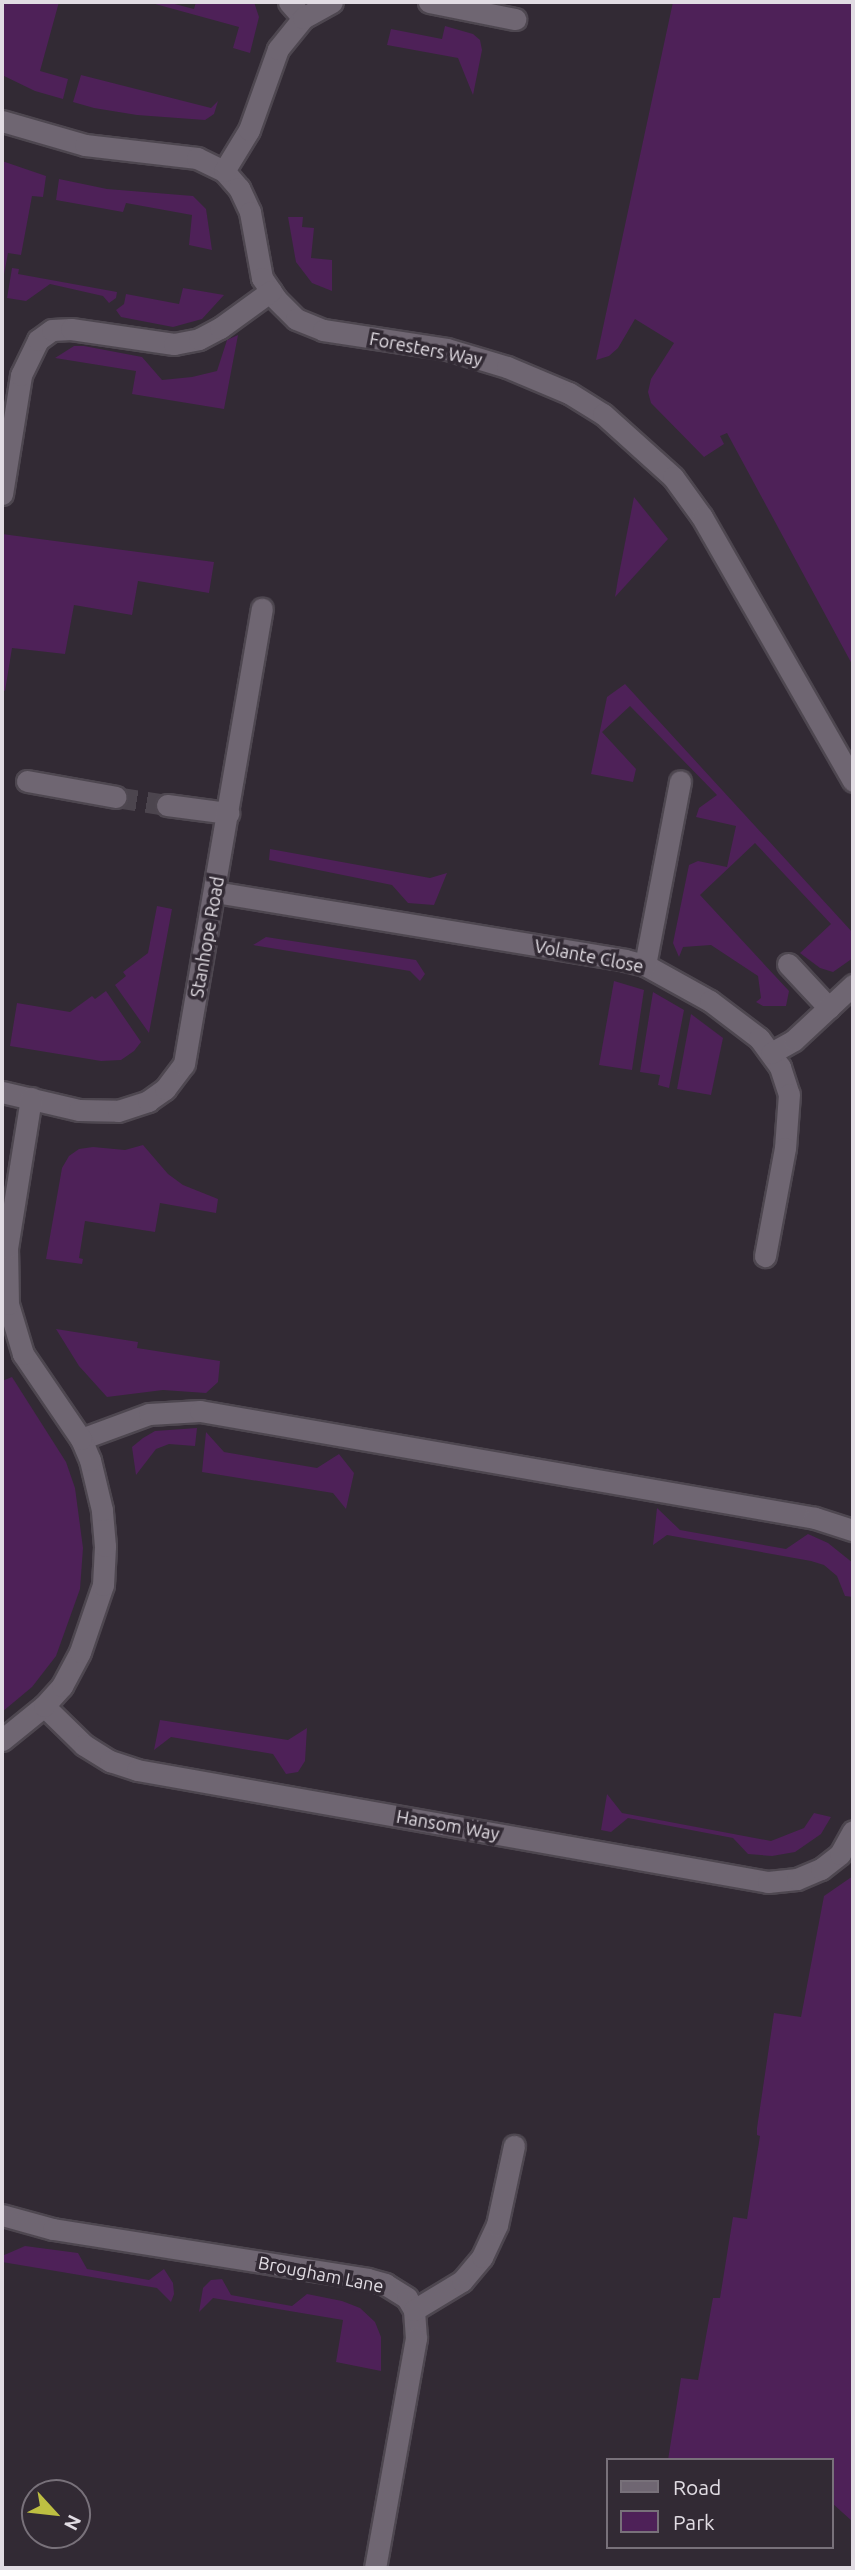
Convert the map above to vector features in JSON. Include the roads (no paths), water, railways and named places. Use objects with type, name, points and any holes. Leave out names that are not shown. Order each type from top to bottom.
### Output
[{"type":"street","points":[[2,121],[85,145],[197,158],[224,171],[250,130],[278,49],[296,10],[332,2]]},
{"type":"street","points":[[429,2],[515,19]]},
{"type":"street","name":"Foresters Way","points":[[224,171],[239,188],[250,212],[262,278],[296,319],[323,330],[447,349],[532,377],[569,393],[603,414],[644,448],[673,477],[702,517],[853,781]]},
{"type":"street","points":[[2,494],[21,375],[38,340],[52,330],[71,329],[174,344],[199,339],[220,328],[271,291]]},
{"type":"street","name":"Stanhope Road","points":[[2,1092],[79,1110],[118,1111],[148,1101],[177,1076],[188,1047],[262,609]]},
{"type":"street","points":[[26,781],[116,797]]},
{"type":"street","points":[[645,965],[680,781]]},
{"type":"street","points":[[167,805],[228,813]]},
{"type":"street","name":"Volante Close","points":[[215,892],[645,965],[691,988],[744,1024],[771,1053],[786,1080],[790,1112],[765,1256]]},
{"type":"street","points":[[788,964],[829,1008]]},
{"type":"street","points":[[771,1053],[794,1040],[853,985]]},
{"type":"street","points":[[2,1740],[44,1706],[62,1686],[80,1652],[103,1586],[105,1546],[102,1510],[90,1460],[81,1439],[23,1354],[8,1304],[7,1248],[31,1098]]},
{"type":"street","points":[[81,1439],[149,1414],[200,1411],[815,1518],[853,1530]]},
{"type":"street","name":"Hansom Way","points":[[44,1706],[84,1745],[110,1761],[137,1770],[768,1882],[797,1879],[821,1869],[840,1854],[853,1831]]},
{"type":"street","points":[[375,2568],[416,2338],[414,2310],[462,2281],[482,2257],[497,2225],[514,2146]]},
{"type":"street","name":"Brougham Lane","points":[[2,2215],[53,2230],[368,2279],[397,2290],[414,2310]]},
{"type":"tunnel","points":[[116,797],[167,805]]}]
